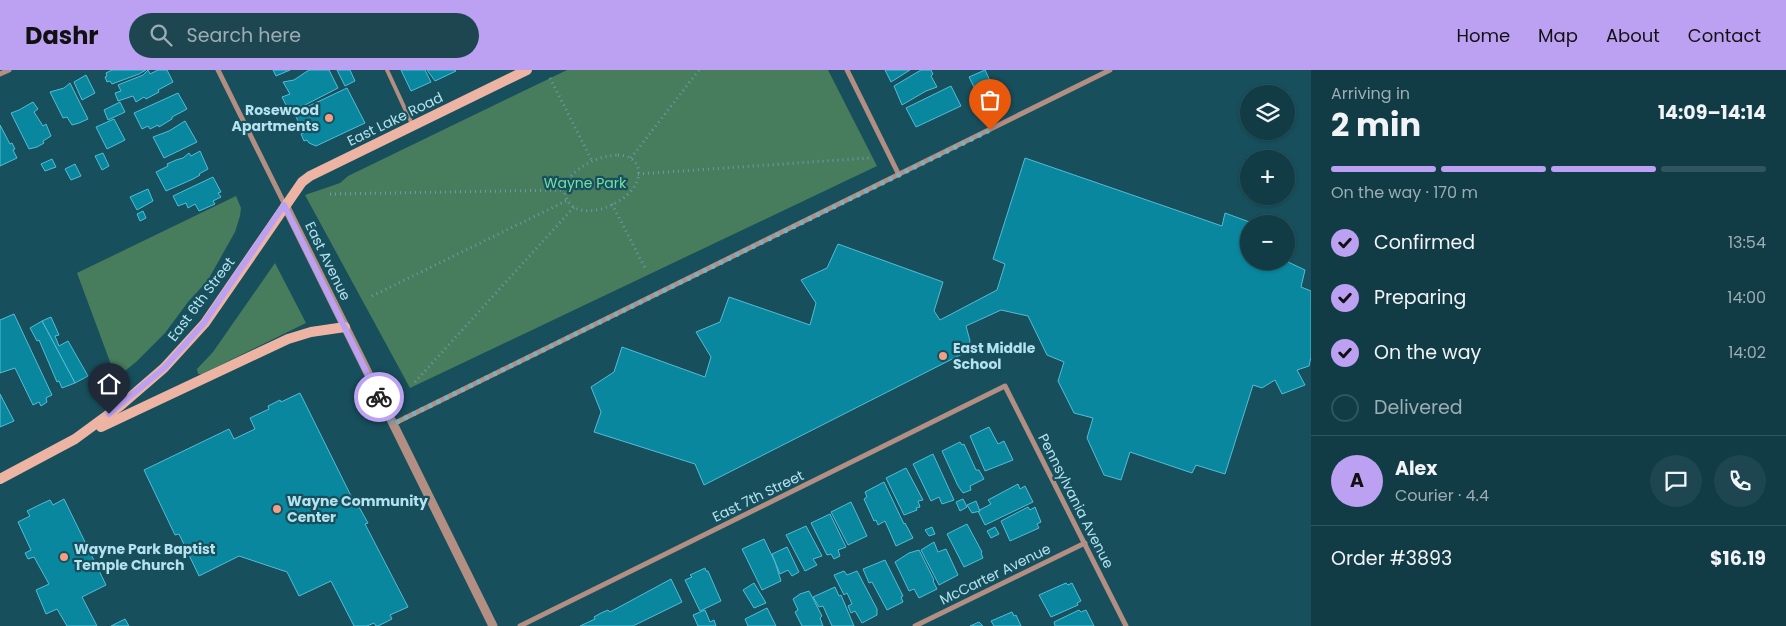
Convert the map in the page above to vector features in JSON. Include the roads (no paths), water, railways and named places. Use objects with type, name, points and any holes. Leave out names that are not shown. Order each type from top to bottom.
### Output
[{"type":"main road","name":"East Lake Road","points":[[284,205],[302,182],[310,176],[527,70]]},
{"type":"main road","name":"East 6th Street","points":[[0,479],[75,439],[142,388],[185,345],[221,299],[284,205]]},
{"type":"main road","points":[[75,439],[288,339],[345,327]]},
{"type":"street","points":[[0,74],[9,70]]},
{"type":"street","name":"East Avenue","points":[[218,70],[493,626]]},
{"type":"street","points":[[847,70],[899,175]]},
{"type":"street","points":[[393,424],[1110,70]]},
{"type":"street","name":"Pennsylvania Avenue","points":[[1005,386],[1126,626]]},
{"type":"street","name":"East 7th Street","points":[[520,626],[1005,386]]},
{"type":"street","name":"McCarter Avenue","points":[[915,626],[1085,543]]},
{"type":"lane","points":[[387,70],[413,126]]},
{"type":"place","name":"Rosewood Apartments","points":[[329,118]]},
{"type":"place","name":"East Middle School","points":[[943,356]]},
{"type":"place","name":"Wayne Community Center","points":[[277,509]]},
{"type":"place","name":"Wayne Park Baptist Temple Church","points":[[64,557]]},
{"type":"park label","name":"Wayne Park","points":[[585,183]]}]
